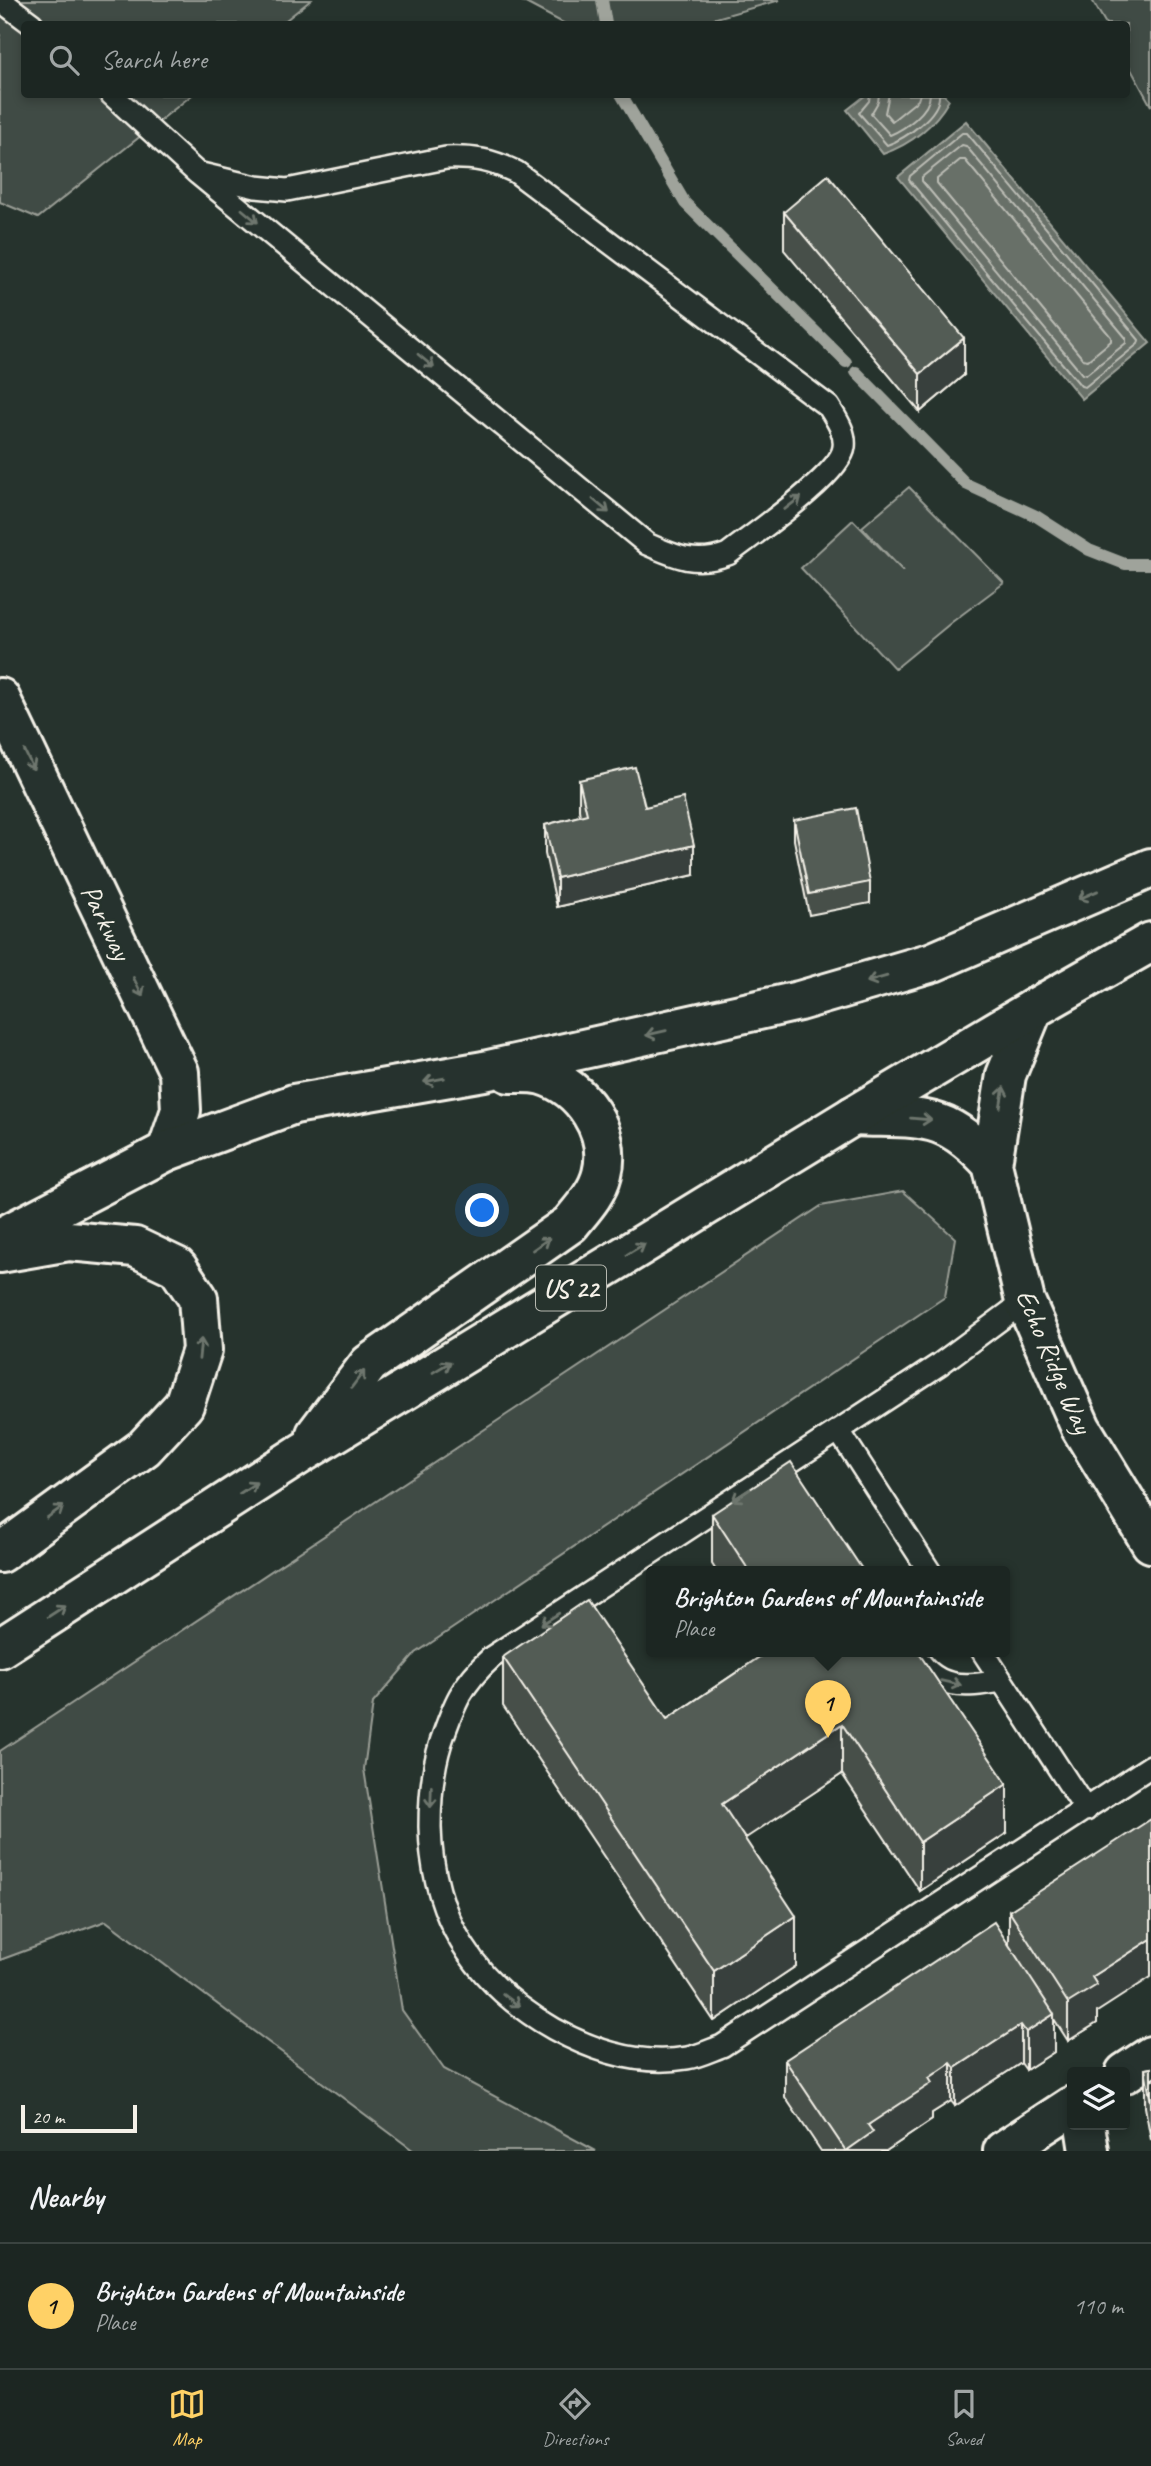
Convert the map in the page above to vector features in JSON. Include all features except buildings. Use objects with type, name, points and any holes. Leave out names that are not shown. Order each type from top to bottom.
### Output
[{"type":"main road","name":"Parkway","points":[[0,698],[179,1072],[181,1110],[167,1151]]},
{"type":"main road","points":[[0,1238],[167,1151],[294,1104],[484,1072],[799,1001],[933,962],[1151,868]]},
{"type":"main road","name":"US 22","points":[[0,1648],[302,1453],[853,1116],[1151,942]]},
{"type":"main road","name":"Echo Ridge Way","points":[[1033,1009],[1006,1075],[992,1164],[1025,1301],[1081,1428],[1151,1543]]},
{"type":"main road","points":[[302,1453],[369,1364],[569,1224],[589,1202],[602,1174],[603,1151],[598,1127],[589,1109],[575,1094],[548,1077],[539,1074],[484,1072]]},
{"type":"main road","points":[[853,1116],[931,1119],[964,1136],[992,1164]]},
{"type":"main road","points":[[0,1253],[69,1241],[135,1247],[177,1267],[198,1298],[202,1350],[184,1405],[144,1448],[0,1553]]},
{"type":"main road","points":[[1130,2070],[1151,2056]]},
{"type":"main road","points":[[1003,2151],[1067,2109]]},
{"type":"main road","points":[[1086,2130],[1088,2151]]},
{"type":"lane","points":[[0,0],[28,21]]},
{"type":"lane","points":[[115,98],[197,173],[647,544],[687,559],[710,561],[728,554],[823,479],[837,463],[844,447],[840,424],[828,407],[516,172],[494,162],[469,157],[446,158],[288,190],[256,187],[197,173]]},
{"type":"lane","points":[[1025,1301],[940,1364],[492,1657],[472,1675],[452,1710],[435,1759],[430,1789],[431,1850],[437,1887],[447,1917],[462,1946],[502,1993],[532,2016],[569,2036],[627,2057],[658,2061],[690,2057],[722,2046],[1151,1766]]},
{"type":"lane","points":[[839,1431],[926,1566]]},
{"type":"lane","points":[[917,1657],[930,1674],[952,1685],[969,1686],[1002,1681]]},
{"type":"lane","points":[[986,1657],[1086,1810]]},
{"type":"shaded area","points":[[0,0],[311,0],[285,21],[21,21],[21,98],[188,98],[38,218],[0,202]]},
{"type":"shaded area","points":[[520,0],[780,0],[706,21],[559,21]]},
{"type":"shaded area","points":[[1092,0],[1151,0],[1151,106],[1130,68],[1130,21],[1104,21]]},
{"type":"shaded area","points":[[909,487],[1004,583],[895,669],[801,568],[853,520],[903,571],[862,527]]},
{"type":"shaded area","points":[[903,1191],[955,1238],[945,1297],[416,1653],[373,1703],[364,1769],[402,2010],[444,2069],[596,2151],[414,2151],[106,1921],[0,1960],[0,1751],[821,1206]]},
{"type":"water","points":[[862,98],[949,100],[921,133],[883,154],[847,110]]},
{"type":"water","points":[[966,121],[1150,343],[1082,399],[898,177]]},
{"type":"waterway","points":[[602,0],[606,21]]},
{"type":"waterway","points":[[623,98],[685,203],[846,362]]},
{"type":"waterway","points":[[856,372],[966,484],[1036,516],[1089,550],[1125,564],[1151,564]]},
{"type":"place","name":"Brighton Gardens of Mountainside","points":[[828,1738]]}]
